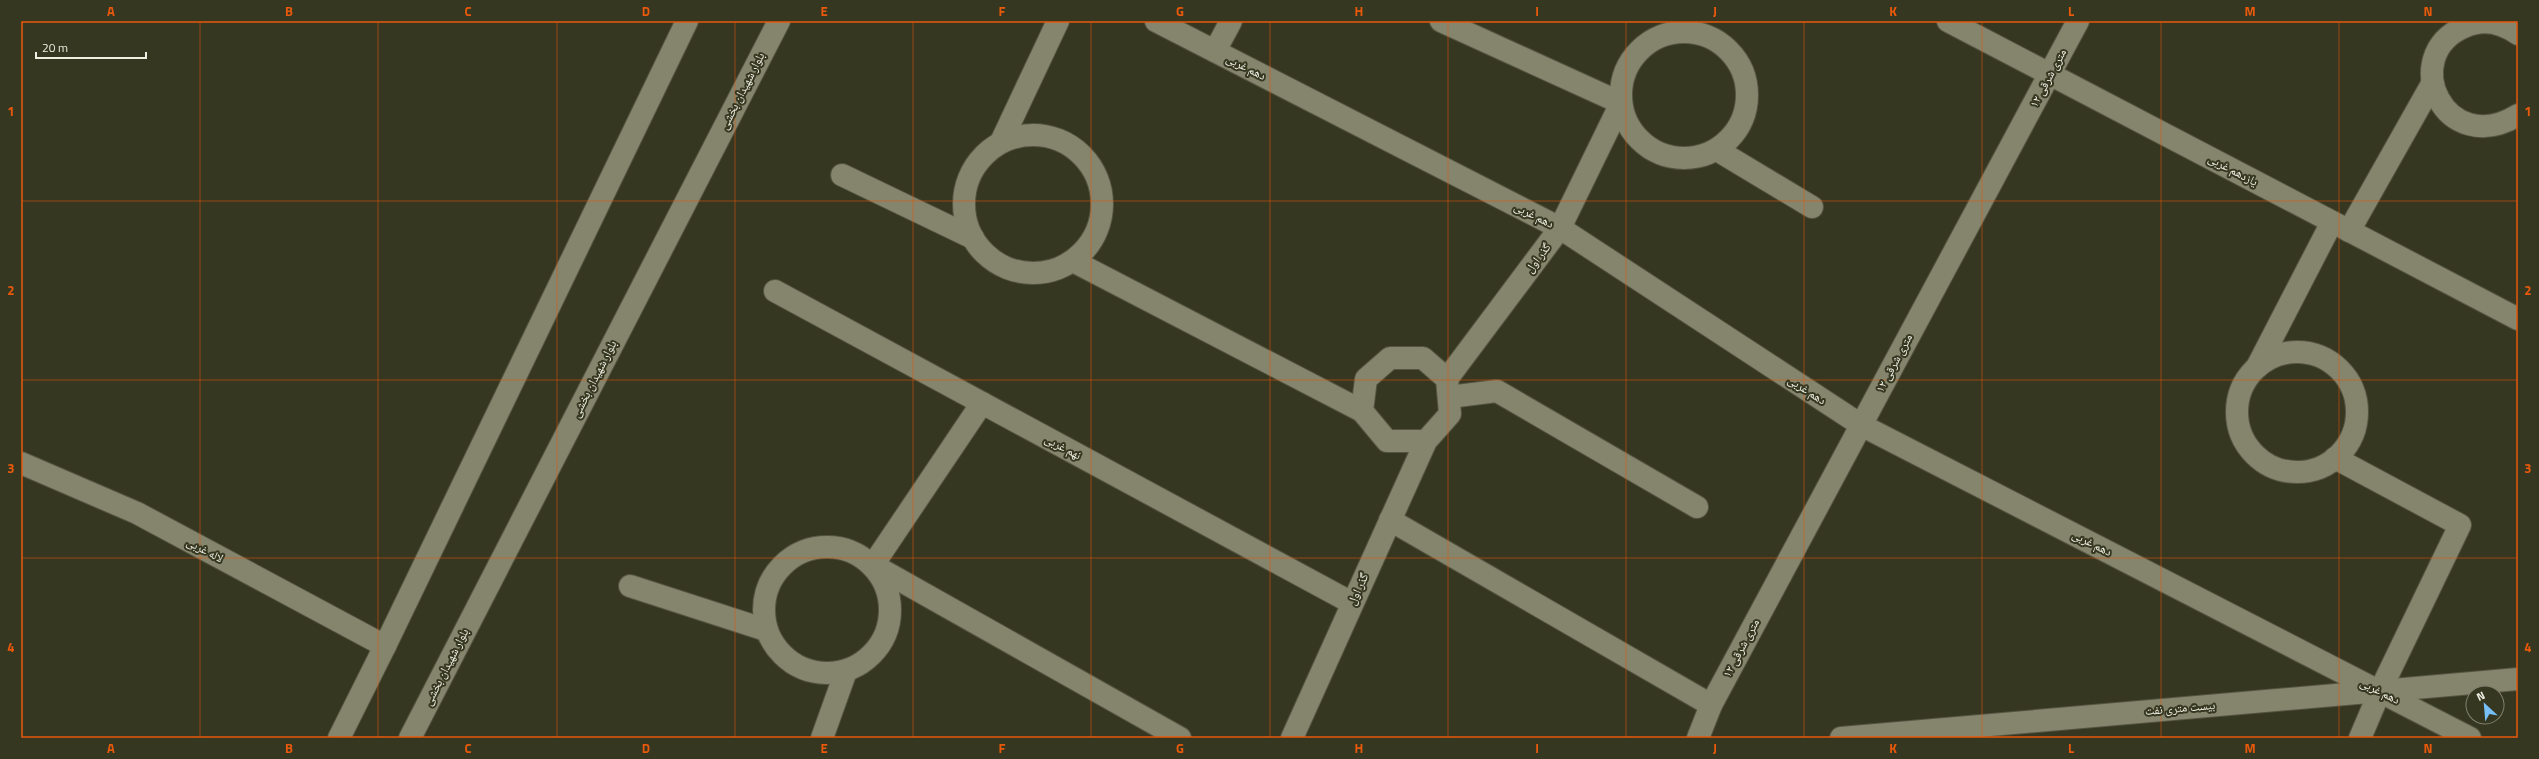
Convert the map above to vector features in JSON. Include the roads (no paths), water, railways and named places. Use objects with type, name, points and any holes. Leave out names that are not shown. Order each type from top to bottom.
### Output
[{"type":"street","points":[[339,738],[386,646],[687,21]]},
{"type":"street","name":"بلوار شهیدان بخشی","points":[[410,738],[779,21]]},
{"type":"street","points":[[1001,142],[1058,21]]},
{"type":"street","name":"دهم غربی","points":[[1156,21],[1560,228],[1861,425],[2470,738]]},
{"type":"street","points":[[1215,51],[1231,21]]},
{"type":"street","points":[[1441,21],[1621,103]]},
{"type":"street","name":"یازدهم غربی","points":[[1948,21],[2518,319]]},
{"type":"street","name":"۱۲ متری شرقی","points":[[1698,738],[1711,705],[2078,21]]},
{"type":"street","points":[[2518,34],[2506,26],[2489,22],[2469,22],[2456,30],[2445,40],[2439,49],[2432,68],[2432,84],[2439,101],[2451,115],[2467,124],[2485,127],[2503,124],[2518,115]]},
{"type":"street","name":"گذر اول","points":[[1689,32],[1703,34],[1722,43],[1736,58],[1746,76],[1748,98],[1744,118],[1733,136],[1717,150],[1697,157],[1676,158],[1656,152],[1639,140],[1627,123],[1621,103],[1622,82],[1630,63],[1643,46],[1661,36],[1689,32]]},
{"type":"street","points":[[2257,367],[2273,357],[2292,352],[2311,353],[2329,360],[2343,373],[2353,389],[2357,408],[2356,420],[2348,444],[2335,458],[2317,468],[2290,470],[2277,468],[2259,458],[2246,442],[2238,423],[2238,403],[2244,384],[2257,367],[2341,226],[2432,84]]},
{"type":"street","name":"گذر اول","points":[[1448,388],[1560,228],[1621,103]]},
{"type":"street","points":[[1024,135],[1047,135],[1069,143],[1087,158],[1098,178],[1103,201],[1100,224],[1090,245],[1073,261],[1052,271],[1030,273],[1007,268],[987,256],[973,238],[965,218],[964,195],[971,174],[983,155],[1001,142],[1024,135]]},
{"type":"street","points":[[1717,150],[1812,207]]},
{"type":"street","points":[[842,175],[973,238]]},
{"type":"street","points":[[1073,261],[1362,411],[1387,441],[1426,441],[1450,414],[1448,388],[1422,358],[1390,358],[1366,379],[1362,411]]},
{"type":"street","name":"نهم غربی","points":[[775,291],[1352,602]]},
{"type":"street","points":[[1448,388],[1497,391],[1697,507]]},
{"type":"street","points":[[873,565],[982,403]]},
{"type":"street","name":"گذر اول","points":[[1292,738],[1352,602],[1426,441]]},
{"type":"street","points":[[2335,458],[2460,525],[2380,691],[2360,738]]},
{"type":"street","name":"لاله غربی","points":[[21,463],[137,513],[386,646]]},
{"type":"street","points":[[1390,520],[1711,705]]},
{"type":"street","points":[[873,565],[885,583],[891,604],[889,625],[880,645],[865,661],[846,671],[826,674],[807,671],[795,665],[775,648],[766,630],[762,609],[767,588],[777,570],[794,556],[813,547],[834,546],[855,553],[873,565],[1180,738]]},
{"type":"street","points":[[630,586],[766,630]]},
{"type":"street","points":[[822,738],[846,671]]},
{"type":"street","name":"بیست متری نفت","points":[[1841,738],[2518,678]]}]
